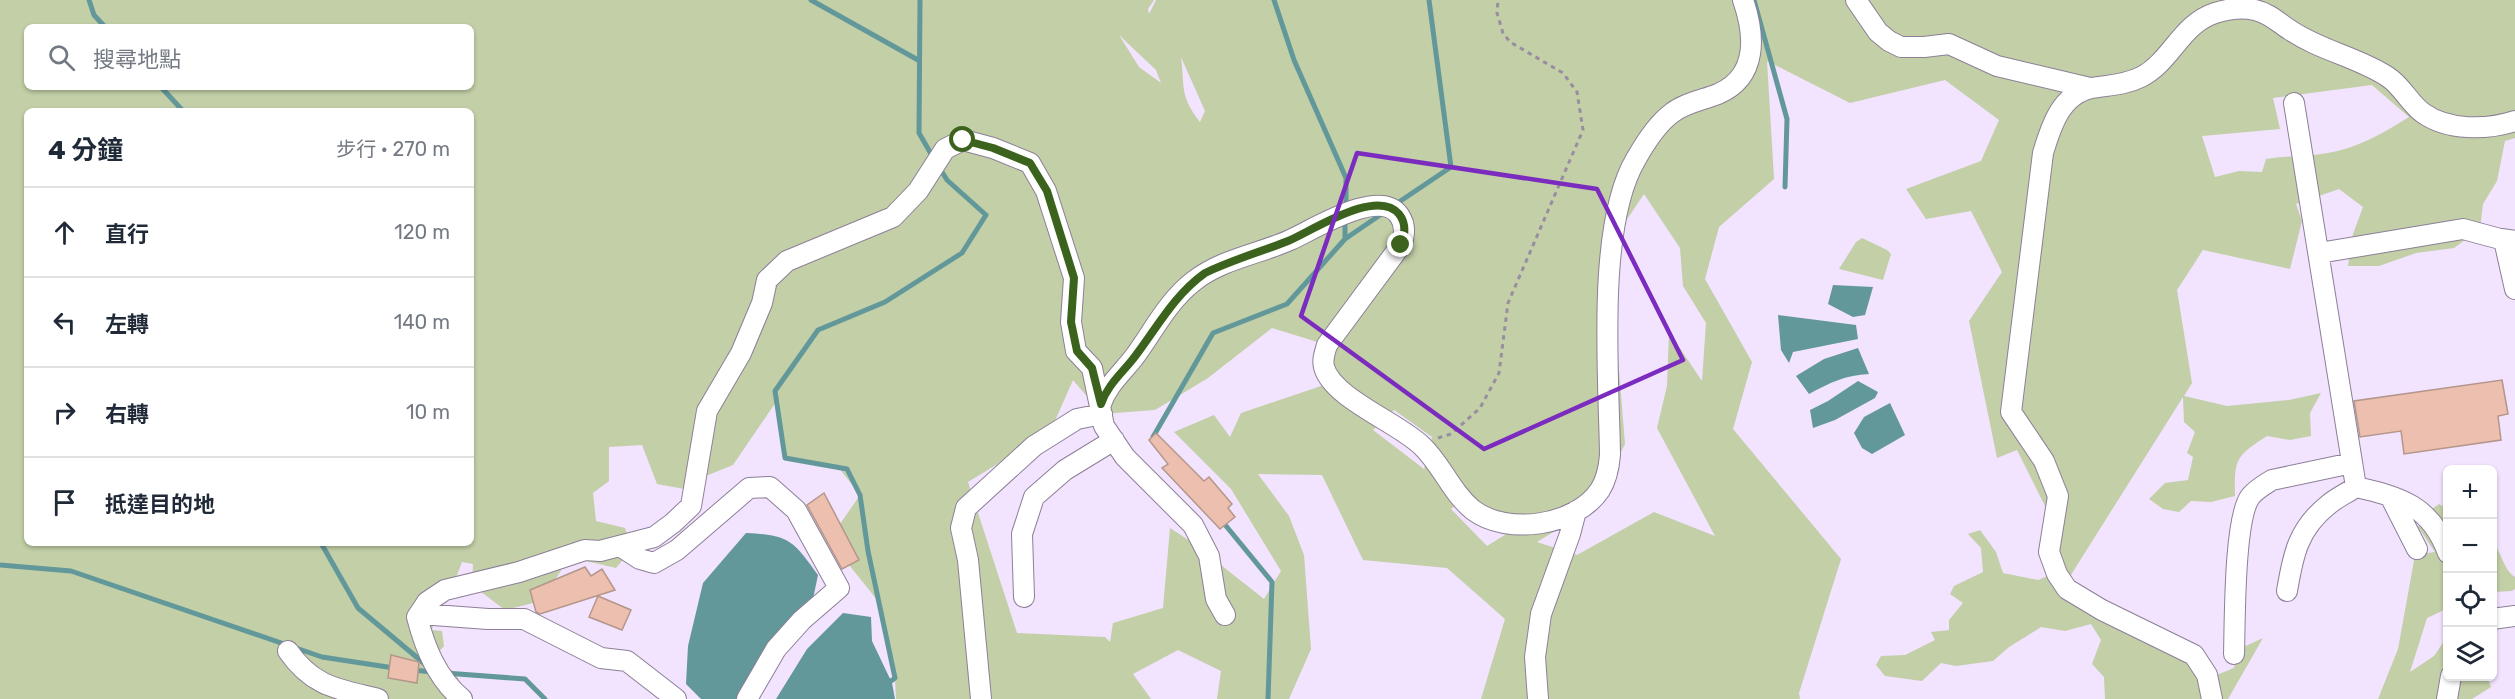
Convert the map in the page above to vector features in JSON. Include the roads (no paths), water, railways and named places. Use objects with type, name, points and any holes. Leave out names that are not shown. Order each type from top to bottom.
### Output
[{"type":"street","points":[[1102,409],[1107,389],[1135,357],[1167,309],[1193,281],[1220,266],[1290,240],[1357,209],[1384,206],[1401,216],[1405,234],[1401,245],[1327,345],[1323,358],[1324,369],[1347,394],[1418,442],[1458,495],[1477,513],[1495,522],[1533,524],[1576,511],[1590,502],[1601,489],[1608,474],[1610,455],[1609,288],[1621,195],[1638,155],[1667,117],[1679,108],[1728,89],[1743,75],[1750,55],[1751,40],[1743,0]]},
{"type":"street","points":[[1856,0],[1878,32],[1889,42],[1901,47],[1949,44],[1997,66],[2090,88]]},
{"type":"street","points":[[2212,699],[2207,675],[2194,655],[2067,589],[2057,574],[2049,552],[2058,496],[2044,461],[2011,412],[2043,153],[2050,127],[2069,100],[2090,88],[2129,82],[2149,73],[2200,18],[2235,9],[2254,9],[2268,14],[2312,44],[2351,59],[2389,78],[2422,113],[2448,125],[2496,127],[2515,121]]},
{"type":"street","points":[[2294,103],[2356,487]]},
{"type":"street","points":[[462,699],[442,680],[423,639],[417,617],[427,602],[445,590],[519,572],[585,550],[600,551],[654,537],[691,506],[706,411],[741,353],[762,303],[767,280],[787,261],[893,217],[918,192],[945,149],[963,140],[993,148],[1030,163],[1047,191],[1074,278],[1071,322],[1077,351],[1092,368],[1104,426],[1125,457],[1193,525],[1209,556],[1216,599],[1225,615]]},
{"type":"street","points":[[2319,253],[2463,229],[2509,241],[2515,289]]},
{"type":"street","points":[[981,699],[968,560],[961,528],[966,508],[1034,446],[1077,418],[1102,409]]},
{"type":"street","points":[[1024,597],[1022,534],[1034,497],[1065,470],[1114,441]]},
{"type":"street","points":[[2234,654],[2239,540],[2244,512],[2250,498],[2260,487],[2272,480],[2352,463]]},
{"type":"street","points":[[620,546],[640,559],[654,563],[677,550],[749,488],[771,487],[796,510],[839,588],[802,620],[776,649],[747,699]]},
{"type":"street","points":[[2287,591],[2294,552],[2301,535],[2328,504],[2356,487],[2390,496],[2419,508],[2443,541]]},
{"type":"street","points":[[2390,496],[2417,549]]},
{"type":"street","points":[[1538,699],[1536,657],[1541,614],[1576,511]]},
{"type":"street","points":[[420,614],[488,619],[524,618],[601,658],[627,661],[675,699]]},
{"type":"street","points":[[2497,619],[2515,616]]},
{"type":"street","points":[[288,651],[299,667],[325,686],[378,699]]},
{"type":"street","points":[[2447,699],[2450,681]]},
{"type":"waterway","points":[[89,0],[94,15],[102,24]]},
{"type":"waterway","points":[[811,0],[918,60]]},
{"type":"waterway","points":[[920,0],[919,133],[934,159]]},
{"type":"waterway","points":[[1274,0],[1294,60],[1346,178],[1346,209]]},
{"type":"waterway","points":[[1393,206],[1451,167],[1429,0]]},
{"type":"waterway","points":[[1754,0],[1787,119],[1785,187]]},
{"type":"waterway","points":[[164,90],[180,108]]},
{"type":"waterway","points":[[887,684],[895,678],[868,551],[860,495],[847,469],[785,458],[775,391],[818,330],[885,302],[962,253],[986,215],[947,180],[939,167]]},
{"type":"waterway","points":[[1155,440],[1153,437],[1213,333],[1287,304],[1345,239],[1383,213]]},
{"type":"waterway","points":[[1345,218],[1345,239]]},
{"type":"waterway","points":[[1222,521],[1272,582],[1268,699]]},
{"type":"waterway","points":[[323,546],[358,608],[426,665]]},
{"type":"waterway","points":[[0,565],[71,571],[322,657],[394,668]]},
{"type":"waterway","points":[[412,670],[433,672]]},
{"type":"waterway","points":[[445,673],[525,679],[545,699]]}]
